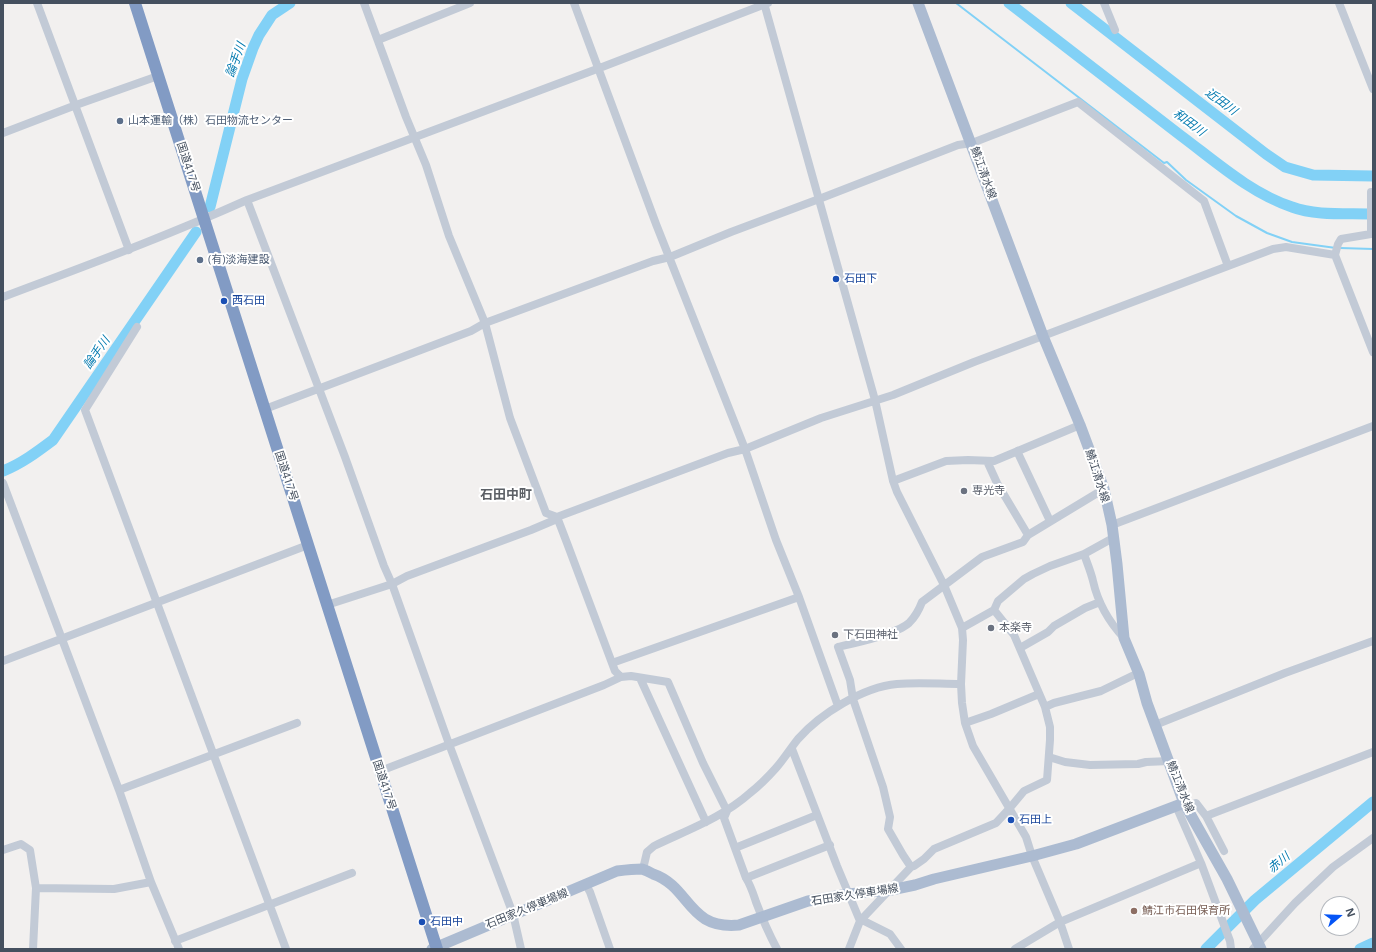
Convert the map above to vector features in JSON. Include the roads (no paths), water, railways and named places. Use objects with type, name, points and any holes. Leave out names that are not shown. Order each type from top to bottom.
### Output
[{"type":"highway","name":"国道417号","points":[[138,4],[158,76],[435,948]]},
{"type":"main road","name":"鯖江清水線","points":[[918,3],[972,143],[1043,336],[1080,425],[1104,489],[1112,525],[1124,638],[1139,674],[1147,703],[1169,761],[1182,805],[1227,879],[1257,947]]},
{"type":"main road","name":"石田家久停車場線","points":[[435,948],[617,871],[643,869],[662,878],[672,885],[693,910],[707,920],[734,926],[762,918],[808,901],[848,894],[891,890],[1032,856],[1076,844],[1182,805]]},
{"type":"street","points":[[37,3],[129,250]]},
{"type":"street","points":[[364,3],[426,165],[449,236],[485,323],[510,418],[546,513],[557,518],[568,543],[615,671],[621,677]]},
{"type":"street","points":[[378,40],[470,3]]},
{"type":"street","points":[[574,3],[589,42],[597,69],[745,449],[776,540],[838,706]]},
{"type":"street","points":[[1104,3],[1115,30]]},
{"type":"street","points":[[1339,3],[1373,90]]},
{"type":"street","points":[[3,297],[129,250],[204,220],[247,200],[766,4],[875,400],[893,481],[897,492],[944,586],[962,628],[963,640],[961,684],[965,723],[973,746],[1026,837],[1032,856],[1060,922],[1069,949]]},
{"type":"street","points":[[3,133],[158,76]]},
{"type":"street","points":[[265,409],[317,388],[471,331],[485,323],[654,261],[670,257],[958,145],[972,143],[1078,102],[1204,201],[1228,266]]},
{"type":"street","points":[[1372,192],[1371,234],[1341,239],[1335,255],[1373,352]]},
{"type":"street","points":[[247,200],[317,388],[345,457],[449,744],[513,914],[521,949]]},
{"type":"street","points":[[327,605],[392,584],[407,576],[531,530],[557,518],[728,453],[745,449],[821,418],[893,395],[1043,336],[1274,249],[1286,247],[1335,255]]},
{"type":"street","points":[[137,327],[85,410],[286,949]]},
{"type":"street","points":[[893,481],[946,461],[994,461],[1080,425]]},
{"type":"street","points":[[1112,525],[1373,426]]},
{"type":"street","points":[[1017,451],[1050,522]]},
{"type":"street","points":[[987,461],[997,484],[1028,535]]},
{"type":"street","points":[[3,484],[119,790],[151,882],[179,949]]},
{"type":"street","points":[[911,867],[888,829],[890,817],[883,787],[853,699],[850,680],[838,647],[888,634],[908,624],[919,610],[922,602],[982,557],[1023,542],[1028,535],[1104,489]]},
{"type":"street","points":[[962,628],[994,610],[998,601],[1024,579],[1050,566],[1084,554],[1113,538]]},
{"type":"street","points":[[3,661],[308,545]]},
{"type":"street","points":[[1084,554],[1100,602],[1112,626],[1124,638]]},
{"type":"street","points":[[612,663],[798,597]]},
{"type":"street","points":[[1020,648],[1085,608],[1100,602]]},
{"type":"street","points":[[849,949],[861,921],[911,867],[934,849],[996,823],[1024,791],[1047,780],[1050,727],[1045,707],[1038,694],[1014,635],[994,610]]},
{"type":"street","points":[[1155,725],[1373,641]]},
{"type":"street","points":[[1045,707],[1054,703],[1101,691],[1139,674]]},
{"type":"street","points":[[380,772],[449,744],[604,686],[621,677],[631,676],[668,682],[703,763],[726,811],[724,818],[746,878],[752,887],[755,901],[777,949]]},
{"type":"street","points":[[640,678],[706,822]]},
{"type":"street","points":[[643,869],[647,852],[654,846],[726,811],[750,793],[775,769],[812,725],[838,706],[882,686],[898,684],[961,684]]},
{"type":"street","points":[[965,723],[991,714],[1038,694]]},
{"type":"street","points":[[119,790],[297,723]]},
{"type":"street","points":[[792,749],[848,894],[861,921],[890,934],[901,949]]},
{"type":"street","points":[[1206,816],[1373,752]]},
{"type":"street","points":[[1048,757],[1065,762],[1090,766],[1169,761]]},
{"type":"street","points":[[1224,851],[1206,816],[1196,803],[1182,805],[1201,863],[1230,941],[1230,948]]},
{"type":"street","points":[[735,848],[817,815]]},
{"type":"street","points":[[1257,947],[1296,903],[1333,867],[1373,838]]},
{"type":"street","points":[[3,850],[21,844],[30,850],[36,888],[33,949]]},
{"type":"street","points":[[746,878],[830,845]]},
{"type":"street","points":[[1015,949],[1060,922],[1201,863]]},
{"type":"street","points":[[175,941],[352,873]]},
{"type":"street","points":[[36,888],[114,889],[151,882]]},
{"type":"street","points":[[586,885],[590,892],[610,949]]},
{"type":"waterway","name":"論手川","points":[[210,207],[242,79],[253,48],[259,35],[272,15],[290,3]]},
{"type":"waterway","points":[[956,3],[1164,163],[1167,162],[1186,180],[1236,216],[1267,233],[1292,242],[1336,248]]},
{"type":"waterway","name":"和田川","points":[[1009,3],[1233,176],[1262,194],[1292,207],[1311,212],[1332,214],[1373,214]]},
{"type":"waterway","name":"近田川","points":[[1071,3],[1266,154],[1285,167],[1313,175],[1373,176]]},
{"type":"waterway","name":"論手川","points":[[3,471],[23,461],[53,440],[196,232]]},
{"type":"waterway","points":[[1340,248],[1373,249]]},
{"type":"waterway","name":"赤川","points":[[1206,949],[1255,900],[1373,802]]},
{"type":"waterway","points":[[1360,949],[1373,943]]},
{"type":"place","name":"山本運輸（株）石田物流センター","points":[[120,121]]},
{"type":"place","name":"(有)淡海建設","points":[[200,260]]},
{"type":"place","name":"石田下","points":[[836,279]]},
{"type":"place","name":"西石田","points":[[224,301]]},
{"type":"place","name":"専光寺","points":[[964,491]]},
{"type":"place","name":"本楽寺","points":[[991,628]]},
{"type":"place","name":"下石田神社","points":[[835,635]]},
{"type":"place","name":"石田上","points":[[1011,820]]},
{"type":"place","name":"鯖江市石田保育所","points":[[1134,911]]},
{"type":"place","name":"石田中","points":[[422,922]]},
{"type":"district","name":"石田中町","points":[[506,495]]}]
